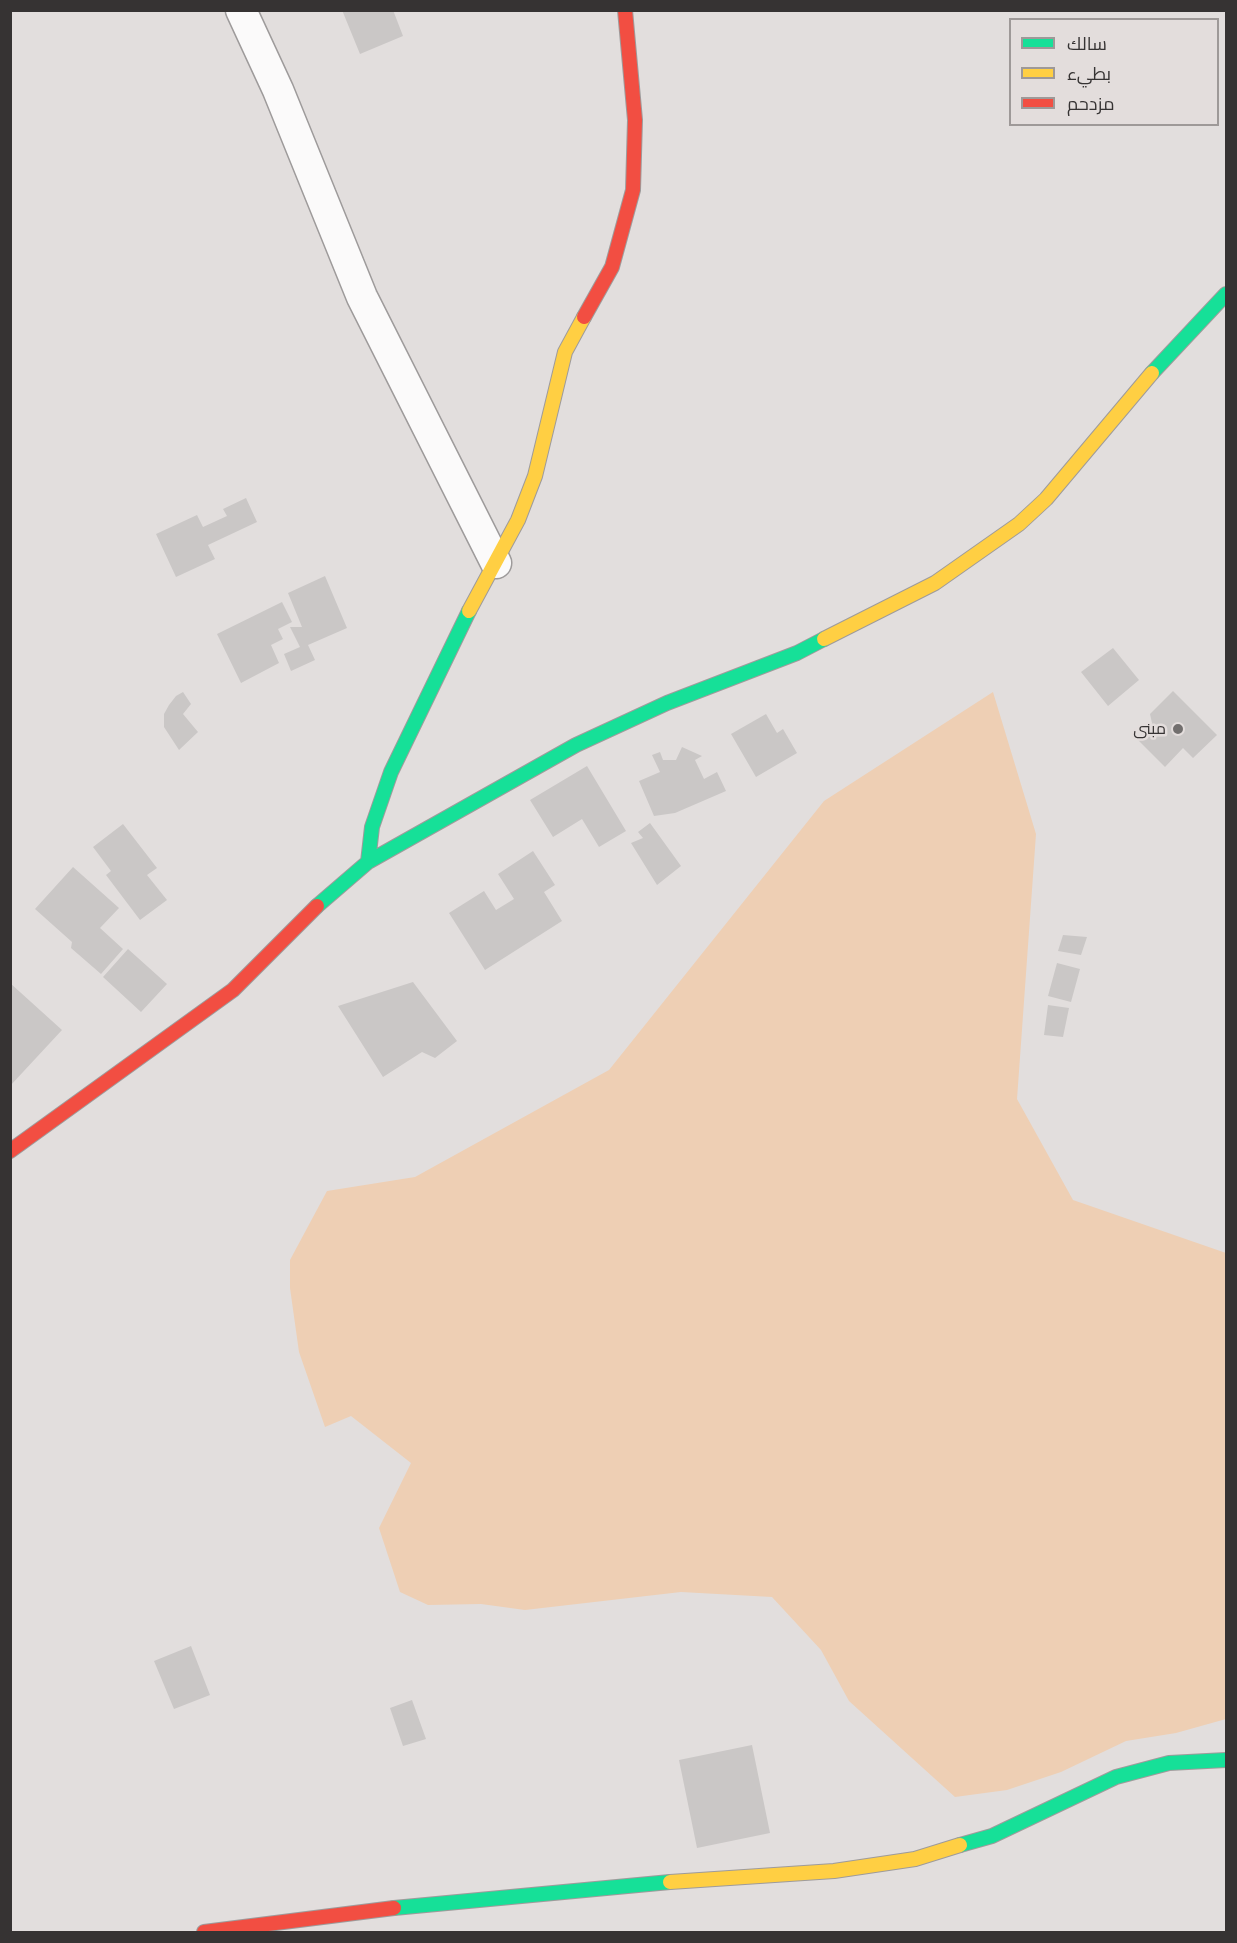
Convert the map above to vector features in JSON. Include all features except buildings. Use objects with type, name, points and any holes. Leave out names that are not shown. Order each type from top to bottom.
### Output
[{"type":"street","points":[[241,10],[278,90],[362,297],[496,563]]},
{"type":"street","points":[[368,862],[372,827],[391,772],[459,629],[518,520],[535,476],[564,352],[612,267],[633,190],[635,120],[625,10]]},
{"type":"street","points":[[10,1151],[233,990],[338,886],[368,862],[576,745],[667,703],[797,653],[935,583],[978,555],[1019,524],[1046,499],[1164,359],[1227,294]]},
{"type":"street","points":[[204,1932],[430,1903],[620,1885],[834,1871],[915,1859],[992,1836],[1116,1777],[1169,1763],[1227,1760]]},
{"type":"shaded area","points":[[993,692],[1036,834],[1017,1099],[1073,1200],[1226,1253],[1226,1719],[1176,1733],[1126,1741],[1061,1772],[1007,1790],[955,1797],[849,1701],[821,1650],[772,1597],[681,1592],[525,1610],[481,1604],[428,1605],[400,1592],[379,1528],[411,1463],[351,1416],[325,1427],[299,1352],[290,1288],[290,1260],[327,1191],[415,1177],[609,1070],[824,801]]},
{"type":"traffic: fast","points":[[1152,373],[1226,294]]},
{"type":"traffic: fast","points":[[368,862],[372,827],[391,772],[469,611]]},
{"type":"traffic: fast","points":[[317,906],[368,862],[576,745],[667,703],[797,653],[824,639]]},
{"type":"traffic: fast","points":[[960,1845],[992,1836],[1116,1777],[1169,1763],[1226,1760]]},
{"type":"traffic: fast","points":[[394,1908],[670,1882]]},
{"type":"traffic: slow","points":[[469,611],[518,520],[535,476],[565,352],[584,317]]},
{"type":"traffic: slow","points":[[824,639],[935,583],[1019,524],[1046,499],[1152,373]]},
{"type":"traffic: slow","points":[[670,1882],[834,1871],[915,1859],[960,1845]]},
{"type":"traffic: jam","points":[[584,317],[612,267],[633,190],[635,120],[625,10]]},
{"type":"traffic: jam","points":[[10,1151],[233,990],[317,906]]},
{"type":"traffic: jam","points":[[204,1932],[394,1908]]},
{"type":"place","name":"مبنى","points":[[1178,729]]}]
